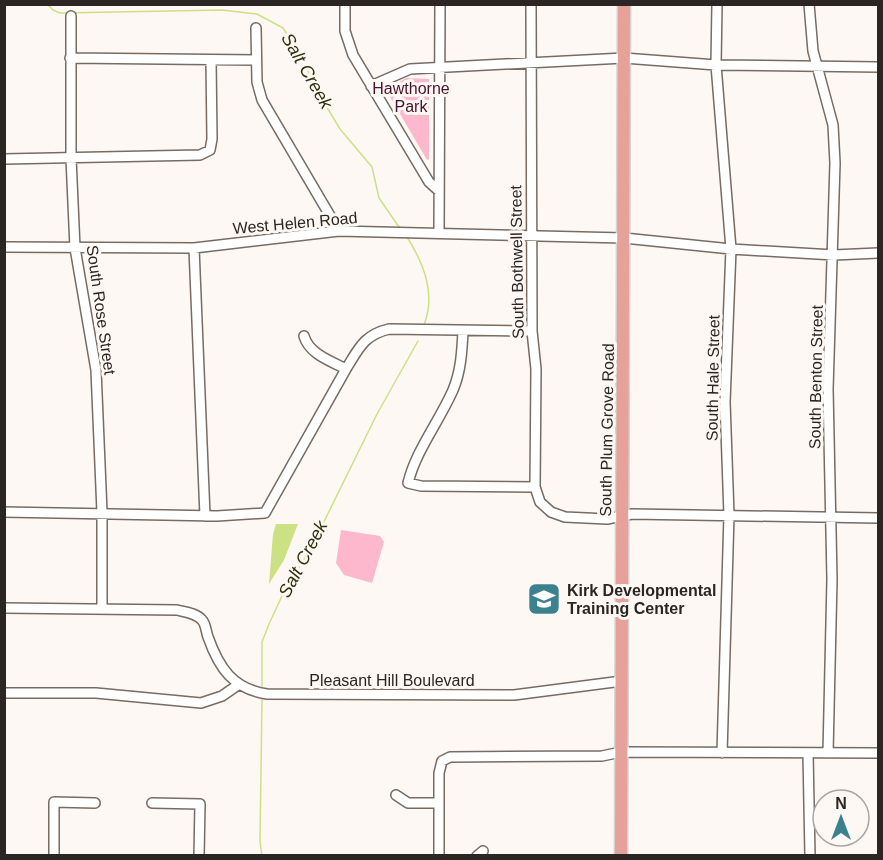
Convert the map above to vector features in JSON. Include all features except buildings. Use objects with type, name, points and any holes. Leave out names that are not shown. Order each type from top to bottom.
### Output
[{"type":"main road","name":"South Plum Grove Road","points":[[621,855],[624,4]]},
{"type":"street","points":[[345,4],[347,44],[429,182],[440,191]]},
{"type":"street","points":[[439,232],[440,4]]},
{"type":"street","name":"South Bothwell Street","points":[[531,4],[532,331],[536,369],[535,486]]},
{"type":"street","name":"South Hale Street","points":[[717,4],[716,65],[731,249],[725,402],[729,515],[722,753]]},
{"type":"street","name":"South Benton Street","points":[[809,4],[811,38],[833,125],[835,163],[834,255],[828,389],[832,517],[828,753]]},
{"type":"street","name":"South Rose Street","points":[[71,16],[71,158],[75,248],[96,370],[102,513],[102,608]]},
{"type":"street","points":[[256,28],[257,82],[262,100],[339,231]]},
{"type":"street","points":[[70,58],[256,60]]},
{"type":"street","points":[[371,86],[401,70],[624,58],[716,65],[879,67]]},
{"type":"street","points":[[4,159],[200,155],[210,150],[212,139],[211,60]]},
{"type":"street","name":"West Helen Road","points":[[4,246],[194,248],[339,231],[624,238],[731,249],[834,255],[879,253]]},
{"type":"street","points":[[194,248],[205,516]]},
{"type":"street","points":[[4,512],[205,516],[265,513],[346,369],[360,346],[373,333],[389,329],[532,331]]},
{"type":"street","points":[[463,331],[460,369],[453,391],[412,467],[408,483],[421,486],[535,486],[540,502],[551,512],[565,517],[607,519],[622,514],[879,518]]},
{"type":"street","points":[[304,336],[306,344],[320,356],[346,369]]},
{"type":"street","points":[[4,608],[177,610],[207,618],[220,667],[237,685],[222,696],[201,703],[96,693],[4,693]]},
{"type":"street","name":"Pleasant Hill Boulevard","points":[[237,685],[267,694],[478,696],[529,694],[622,681]]},
{"type":"street","points":[[439,855],[439,772],[442,760],[450,757],[602,756],[621,752],[879,753]]},
{"type":"street","points":[[808,753],[810,855]]},
{"type":"street","points":[[396,795],[408,803],[439,803]]},
{"type":"street","points":[[54,855],[54,802],[95,802]]},
{"type":"street","points":[[152,803],[200,804],[199,855]]},
{"type":"green space","name":"Hawthorne Park","points":[[406,78],[429,79],[429,159],[427,160],[386,90]]},
{"type":"green space","points":[[341,530],[380,536],[384,542],[372,583],[344,575],[336,563]]},
{"type":"shaded area","points":[[276,524],[298,524],[284,560],[269,584],[273,534]]},
{"type":"waterway","name":"Salt Creek","points":[[47,4],[60,13],[222,10],[257,14],[283,28],[306,62],[310,79],[340,129],[372,167],[379,198],[399,227]]},
{"type":"waterway","name":"Salt Creek","points":[[407,237],[419,258],[426,280],[429,302],[424,325]]},
{"type":"waterway","name":"Salt Creek","points":[[262,688],[262,642],[269,624],[282,596],[312,546],[377,414],[418,341]]},
{"type":"waterway","name":"Salt Creek","points":[[262,698],[260,842],[262,856]]},
{"type":"place","name":"Kirk Developmental Training Center","points":[[544,599]]}]
